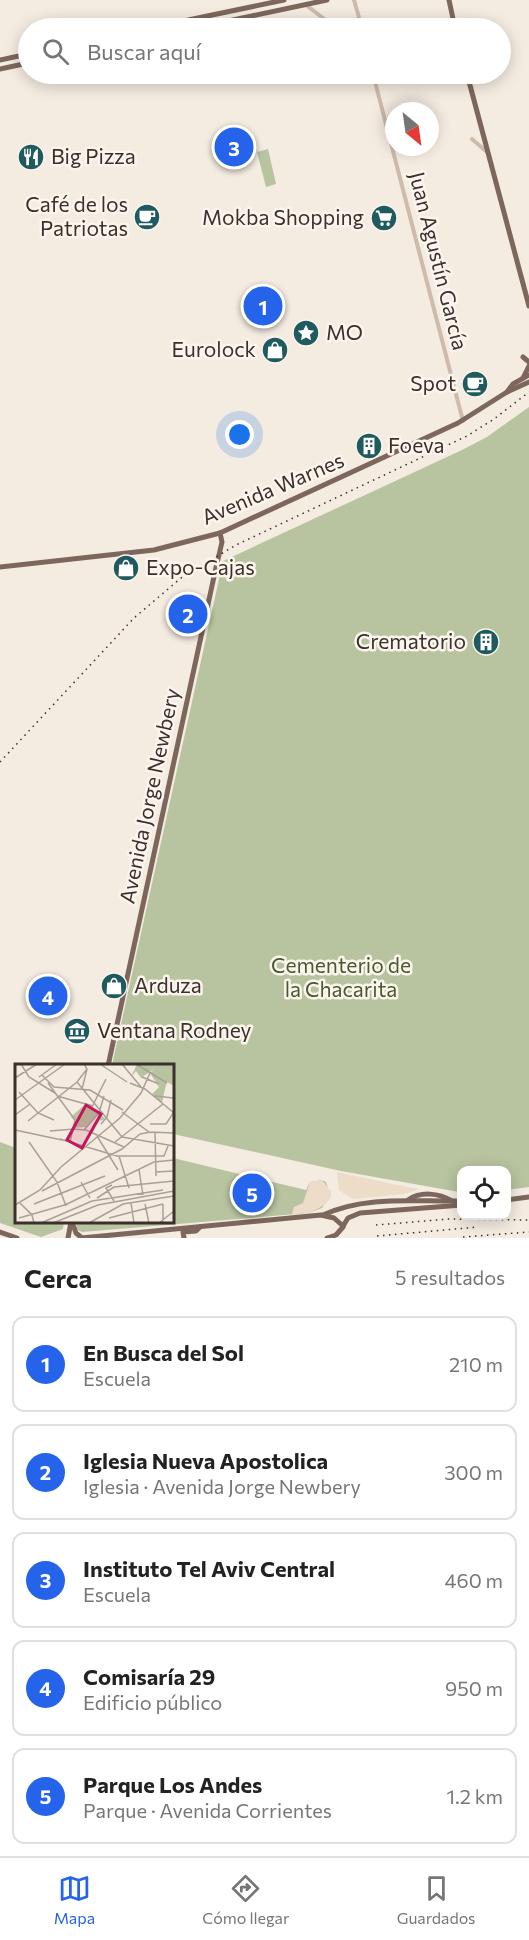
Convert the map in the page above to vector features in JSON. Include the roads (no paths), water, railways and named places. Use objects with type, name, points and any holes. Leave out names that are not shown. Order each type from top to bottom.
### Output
[{"type":"main road","points":[[198,18],[284,0]]},
{"type":"main road","points":[[299,0],[306,5]]},
{"type":"main road","points":[[243,18],[327,0]]},
{"type":"main road","points":[[449,0],[454,18]]},
{"type":"main road","points":[[0,60],[18,56]]},
{"type":"main road","points":[[0,69],[18,65]]},
{"type":"main road","points":[[469,84],[529,306]]},
{"type":"main road","points":[[522,378],[529,364],[523,357]]},
{"type":"main road","name":"Avenida Warnes","points":[[0,567],[154,550],[220,533],[463,421],[529,375]]},
{"type":"main road","name":"Avenida Warnes","points":[[507,392],[528,383]]},
{"type":"main road","name":"Avenida Jorge Newbery","points":[[108,1064],[222,542],[220,533]]},
{"type":"main road","points":[[511,1199],[529,1197]]},
{"type":"main road","points":[[417,1209],[427,1207],[433,1198]]},
{"type":"main road","points":[[72,1223],[74,1229],[82,1238],[321,1215],[347,1206],[433,1198],[457,1202]]},
{"type":"main road","points":[[327,1238],[336,1235],[348,1218],[355,1214],[457,1204]]},
{"type":"main road","points":[[321,1215],[334,1218],[343,1227],[344,1238]]},
{"type":"main road","points":[[68,1238],[72,1223]]},
{"type":"main road","points":[[184,1238],[183,1232],[196,1231],[202,1226]]},
{"type":"main road","points":[[0,1232],[17,1238]]},
{"type":"street","points":[[354,0],[359,18]]},
{"type":"street","points":[[306,5],[323,18]]},
{"type":"street","name":"Juan Agustín García","points":[[376,84],[463,421]]},
{"type":"street","points":[[472,139],[486,152]]},
{"type":"railway","points":[[0,762],[134,618],[181,578],[236,545],[467,436],[529,392]]},
{"type":"railway","points":[[376,1225],[448,1219],[529,1220]]},
{"type":"railway","points":[[377,1236],[478,1227]]},
{"type":"railway","points":[[463,1237],[529,1232]]},
{"type":"place","name":"Instituto Tel Aviv Central","points":[[234,147]]},
{"type":"place","name":"Big Pizza","points":[[31,157]]},
{"type":"place","name":"Café de los Patriotas","points":[[147,217]]},
{"type":"place","name":"Mokba Shopping","points":[[384,218]]},
{"type":"place","name":"En Busca del Sol","points":[[263,306]]},
{"type":"place","name":"MO","points":[[306,333]]},
{"type":"place","name":"Eurolock","points":[[275,350]]},
{"type":"place","name":"Spot","points":[[475,384]]},
{"type":"place","name":"Foeva","points":[[369,446]]},
{"type":"place","name":"Expo-Cajas","points":[[126,568]]},
{"type":"place","name":"Iglesia Nueva Apostolica","points":[[188,614]]},
{"type":"place","name":"Crematorio","points":[[486,642]]},
{"type":"place","name":"Arduza","points":[[114,986]]},
{"type":"place","name":"Comisaría 29","points":[[48,996]]},
{"type":"place","name":"Ventana Rodney","points":[[77,1031]]},
{"type":"place","name":"Parque Los Andes","points":[[252,1193]]},
{"type":"park label","name":"Cementerio de la Chacarita","points":[[341,978]]}]
